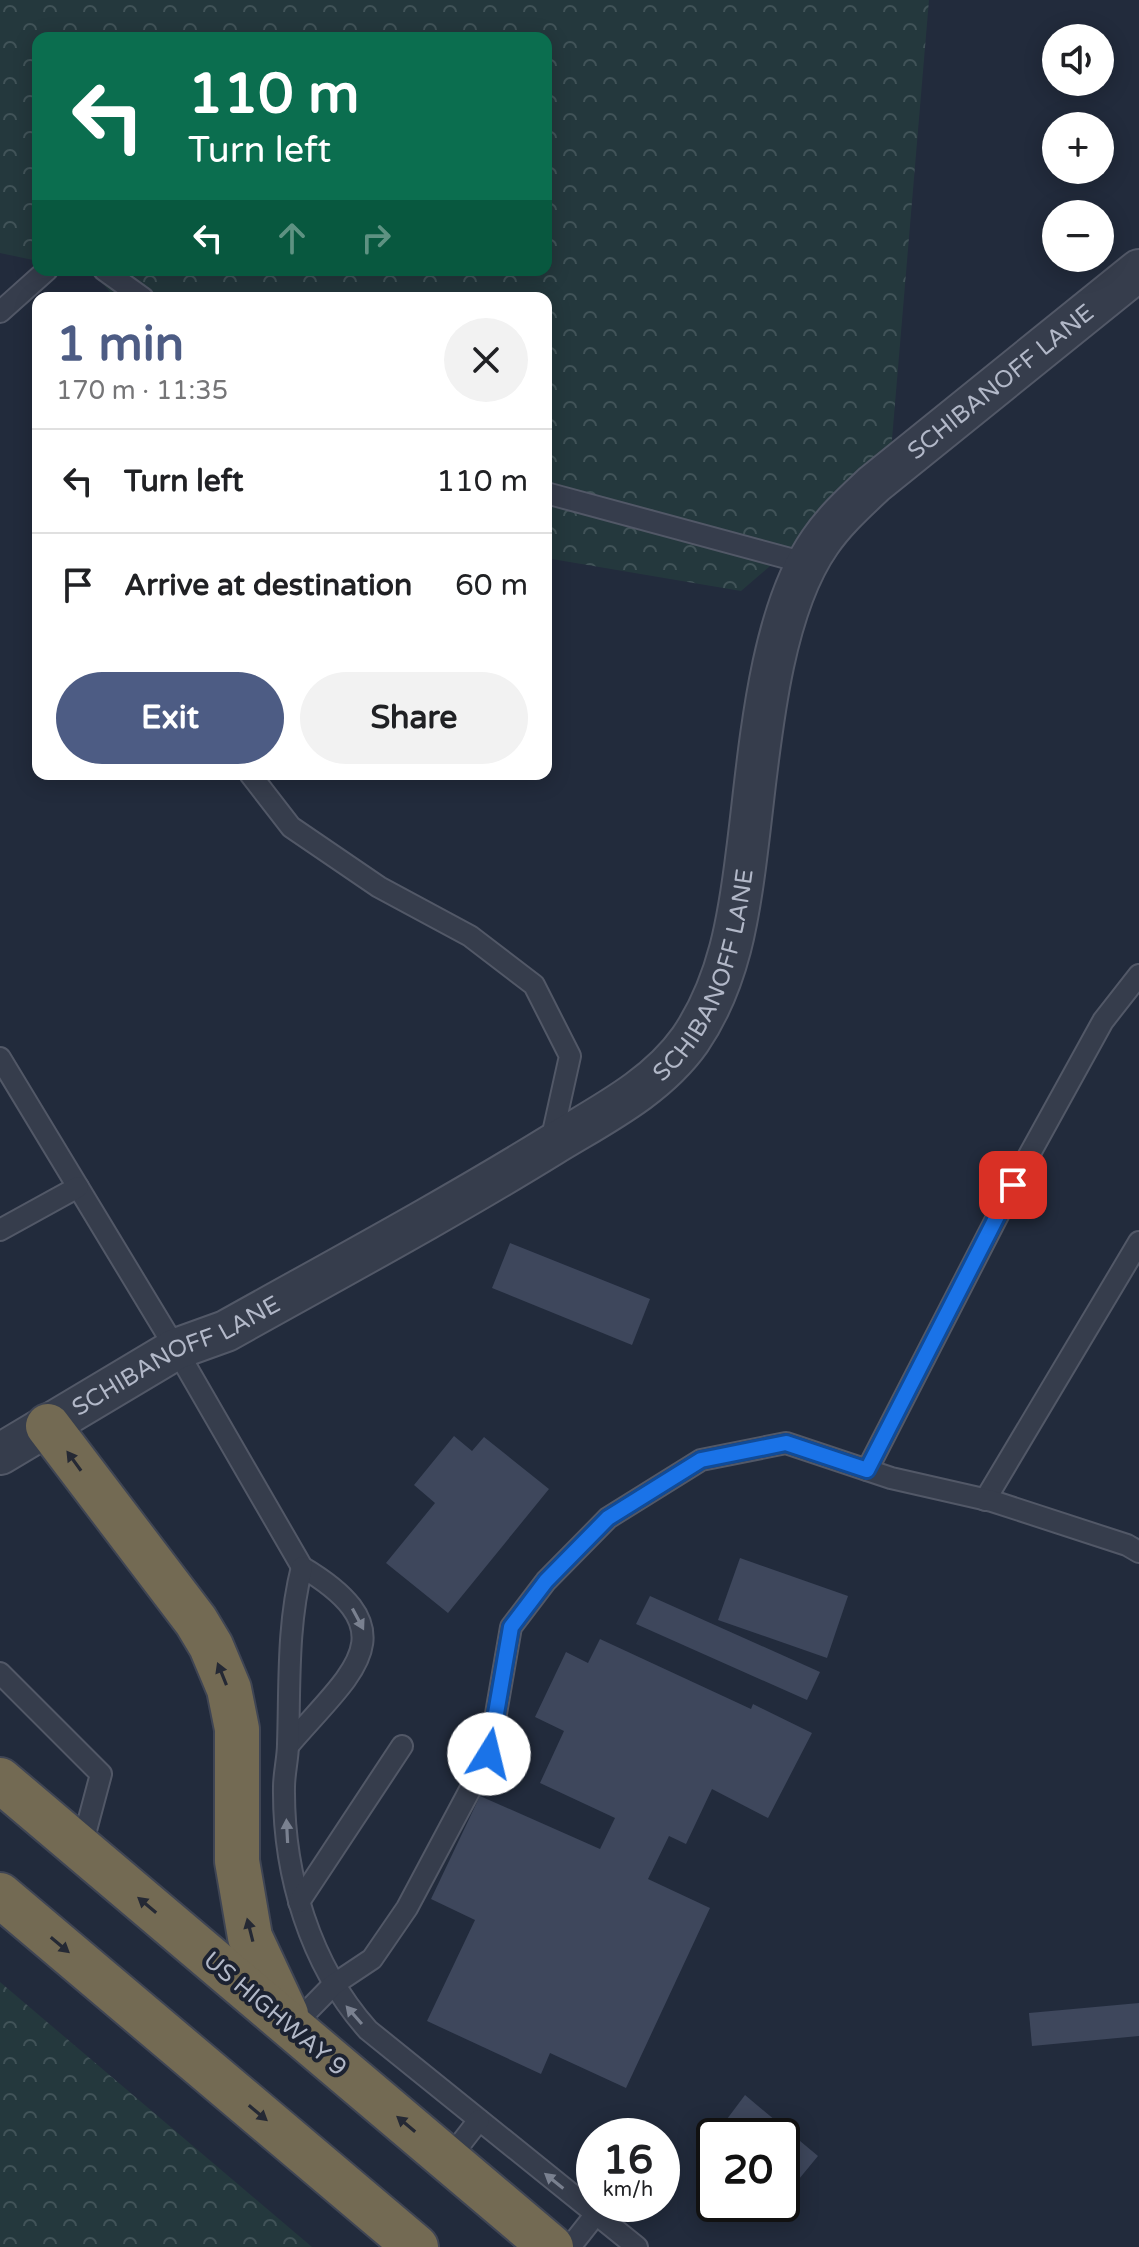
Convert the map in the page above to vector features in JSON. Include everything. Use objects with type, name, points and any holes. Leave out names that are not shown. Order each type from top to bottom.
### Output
[{"type":"highway","points":[[48,1426],[196,1621],[223,1675],[237,1729],[237,1861],[250,1937],[291,2028]]},
{"type":"highway","name":"US HIGHWAY 9","points":[[0,1780],[551,2247]]},
{"type":"highway","points":[[0,1895],[416,2247]]},
{"type":"street","name":"SCHIBANOFF LANE","points":[[0,1454],[176,1349],[226,1331],[550,1146],[645,1086],[689,1041],[713,1001],[729,955],[741,904],[758,770],[780,636],[795,591],[819,543],[845,511],[874,484],[1139,270]]},
{"type":"lane","points":[[0,312],[40,276]]},
{"type":"lane","points":[[112,276],[135,292]]},
{"type":"lane","points":[[552,495],[809,564]]},
{"type":"lane","points":[[255,780],[291,827],[379,887],[470,936],[534,985],[570,1056],[550,1146]]},
{"type":"lane","points":[[867,1470],[1043,1130],[1103,1021],[1139,975]]},
{"type":"lane","points":[[0,1058],[176,1349],[302,1567],[343,1596],[358,1615],[365,1633],[363,1647],[351,1669],[288,1746]]},
{"type":"lane","points":[[0,1230],[78,1187]]},
{"type":"lane","points":[[985,1500],[1139,1242]]},
{"type":"lane","points":[[291,2028],[333,1985],[372,1959],[407,1908],[489,1754],[511,1627],[546,1581],[608,1518],[701,1460],[786,1443],[867,1470],[985,1500],[1127,1545],[1139,1552]]},
{"type":"lane","points":[[302,1567],[294,1599],[284,1786],[288,1848],[299,1902],[333,1985],[368,2030],[576,2198]]},
{"type":"lane","points":[[0,1673],[101,1774],[81,1849]]},
{"type":"lane","points":[[299,1902],[402,1746]]},
{"type":"lane","points":[[448,2160],[479,2120]]},
{"type":"lane","points":[[570,2247],[590,2222]]},
{"type":"lane","points":[[606,2222],[637,2247]]},
{"type":"green space","points":[[0,0],[929,0],[890,463],[741,591],[552,559],[552,292],[110,292],[96,276],[552,276],[552,32],[32,32],[32,260],[0,253]]},
{"type":"green space","points":[[0,1982],[312,2247],[0,2247]]},
{"type":"building","points":[[510,1243],[650,1299],[632,1345],[492,1288]]},
{"type":"building","points":[[454,1436],[472,1451],[484,1437],[549,1489],[448,1613],[386,1563],[435,1503],[414,1485]]},
{"type":"building","points":[[740,1558],[848,1596],[827,1658],[718,1620]]},
{"type":"building","points":[[650,1596],[820,1672],[807,1700],[636,1624]]},
{"type":"building","points":[[600,1639],[751,1709],[753,1704],[812,1733],[768,1818],[712,1789],[686,1844],[669,1836],[648,1879],[710,1908],[626,2088],[550,2053],[541,2074],[427,2021],[475,1920],[431,1899],[480,1796],[600,1849],[615,1818],[540,1783],[564,1731],[535,1717],[566,1652],[588,1663]]},
{"type":"building","points":[[1139,2003],[1139,2036],[1032,2046],[1029,2013]]},
{"type":"building","points":[[745,2095],[773,2118],[728,2118]]},
{"type":"building","points":[[800,2141],[818,2156],[800,2178]]},
{"type":"route","points":[[489,1754],[511,1627],[546,1581],[608,1518],[701,1460],[786,1443],[867,1470],[1013,1185]]}]
